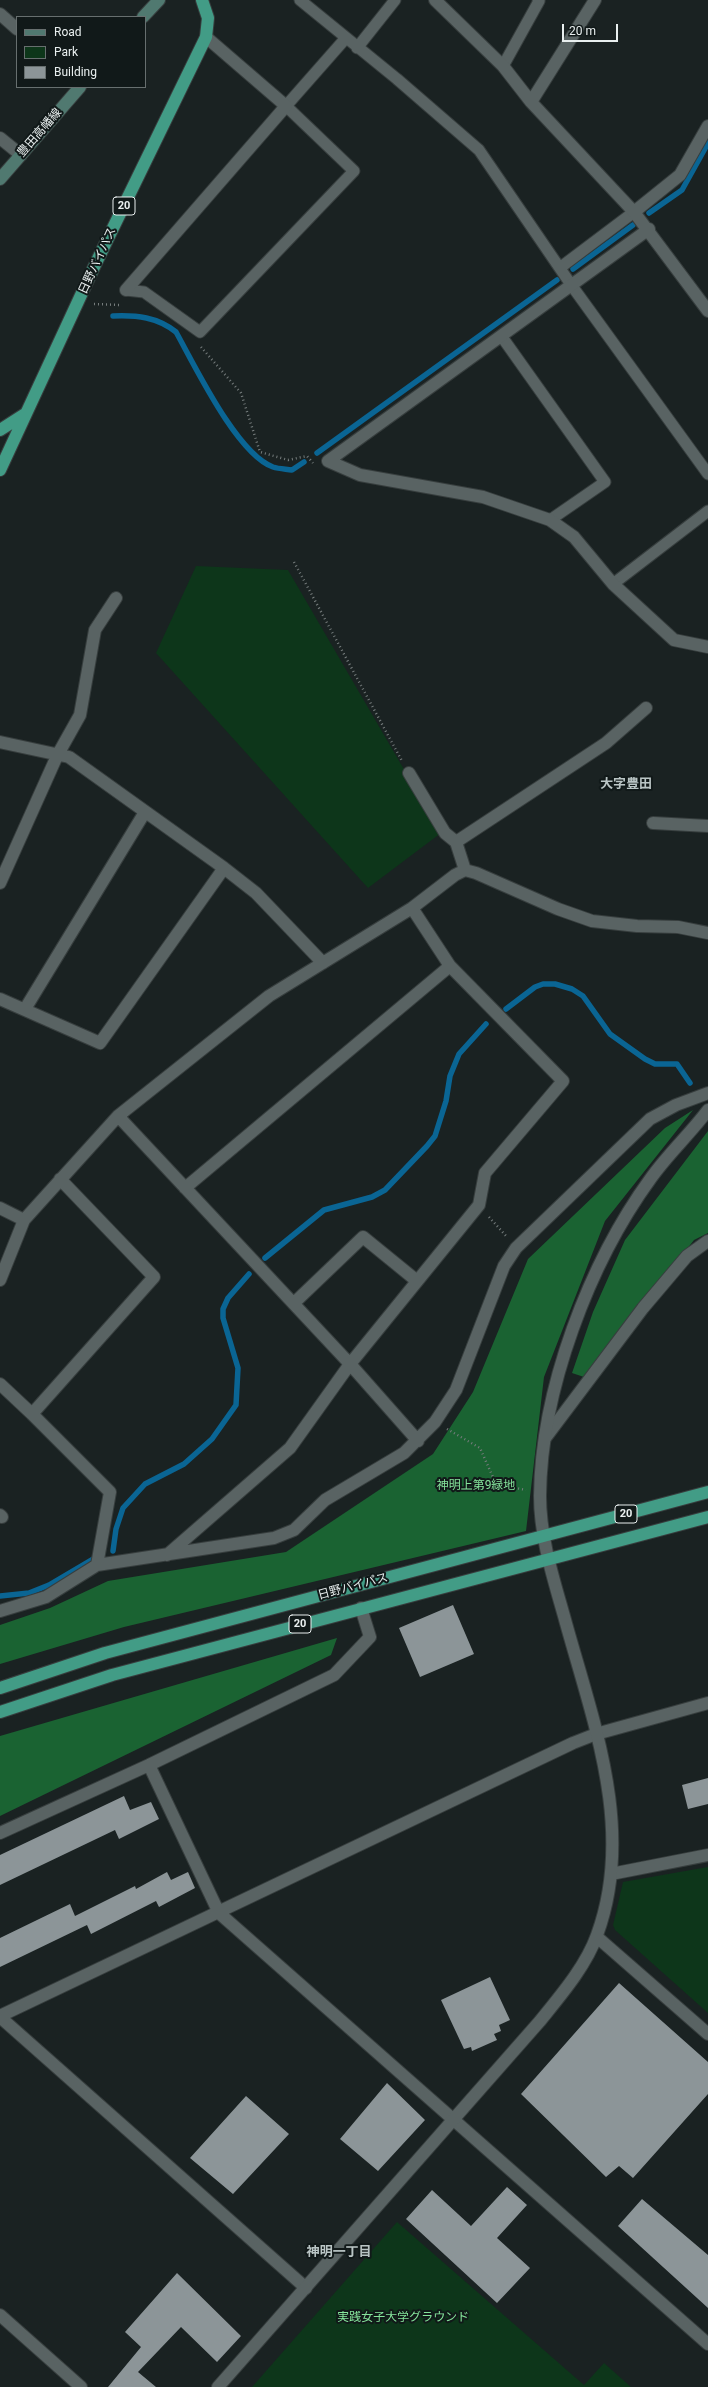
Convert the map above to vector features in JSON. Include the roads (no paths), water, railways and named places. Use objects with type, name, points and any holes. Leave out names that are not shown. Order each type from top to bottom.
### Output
[{"type":"highway","name":"日野バイパス","points":[[0,470],[98,260],[206,37],[208,18],[202,0]]},
{"type":"highway","points":[[0,430],[28,412]]},
{"type":"highway","name":"日野バイパス","points":[[0,1688],[105,1653],[708,1492]]},
{"type":"highway","name":"日野バイパス","points":[[0,1712],[52,1693],[112,1674],[708,1517]]},
{"type":"main road","points":[[145,16],[159,0]]},
{"type":"main road","name":"豊田高幡線","points":[[0,179],[79,88]]},
{"type":"street","points":[[531,102],[595,0]]},
{"type":"street","points":[[440,2],[503,66],[531,102],[649,229],[708,311]]},
{"type":"street","points":[[0,14],[16,28]]},
{"type":"street","points":[[126,290],[286,106],[206,37]]},
{"type":"street","points":[[634,212],[680,175],[708,126]]},
{"type":"street","points":[[0,138],[20,155]]},
{"type":"street","points":[[649,229],[502,337],[328,461],[360,475],[482,497],[550,520],[574,537],[613,584],[674,640],[708,647]]},
{"type":"street","points":[[0,883],[57,756],[80,715],[95,630],[116,598]]},
{"type":"street","points":[[456,842],[606,743],[646,708]]},
{"type":"street","points":[[0,742],[57,756],[69,757],[224,868],[256,893],[323,963]]},
{"type":"street","points":[[409,773],[445,833],[456,842],[465,870]]},
{"type":"street","points":[[25,1009],[145,812]]},
{"type":"street","points":[[653,823],[708,826]]},
{"type":"street","points":[[0,999],[100,1043],[224,868]]},
{"type":"street","points":[[0,1280],[24,1220],[118,1116],[269,996],[412,908],[455,874],[465,870],[476,873],[558,909],[592,921],[638,926],[678,927],[708,933]]},
{"type":"street","points":[[168,1555],[290,1448],[350,1364],[479,1205],[485,1173],[563,1081],[450,966],[412,908]]},
{"type":"street","points":[[185,1188],[450,966]]},
{"type":"street","points":[[0,1610],[46,1597],[97,1566],[274,1538],[294,1530],[325,1500],[404,1453],[418,1441],[435,1422],[456,1390],[504,1266],[516,1248],[650,1119],[676,1105],[708,1094]]},
{"type":"street","points":[[218,2387],[454,2121],[560,1996],[596,1937],[605,1907],[611,1874],[613,1817],[605,1766],[544,1536],[540,1492],[546,1437],[569,1338],[583,1301],[616,1232],[651,1178],[708,1110]]},
{"type":"street","points":[[118,1116],[294,1303],[418,1441]]},
{"type":"street","points":[[32,1414],[154,1277],[60,1179]]},
{"type":"street","points":[[0,1208],[24,1220]]},
{"type":"street","points":[[294,1303],[363,1237],[417,1281]]},
{"type":"street","points":[[546,1437],[643,1308],[687,1256],[708,1241]]},
{"type":"street","points":[[0,1384],[110,1492],[97,1566]]},
{"type":"street","points":[[0,1833],[149,1765],[334,1675],[370,1636],[361,1608]]},
{"type":"street","points":[[306,2288],[0,2017],[455,1799],[596,1734],[708,1703]]},
{"type":"street","points":[[149,1765],[219,1913],[708,2344]]},
{"type":"street","points":[[611,1874],[708,1855]]},
{"type":"street","points":[[596,1937],[708,2034]]},
{"type":"street","points":[[0,2316],[81,2387]]},
{"type":"lane","points":[[300,0],[357,48],[397,79],[479,150],[561,267],[572,286],[708,474]]},
{"type":"lane","points":[[357,48],[395,0]]},
{"type":"lane","points":[[503,66],[539,1],[538,0]]},
{"type":"lane","points":[[126,290],[144,292],[200,332],[354,171],[286,106],[345,38]]},
{"type":"lane","points":[[561,267],[634,212]]},
{"type":"lane","points":[[502,337],[605,482],[550,520]]},
{"type":"lane","points":[[613,584],[708,511]]},
{"type":"waterway","points":[[649,213],[682,190],[708,143]]},
{"type":"waterway","points":[[573,269],[633,225]]},
{"type":"waterway","points":[[317,453],[557,280]]},
{"type":"waterway","points":[[113,316],[130,316],[154,320],[176,332],[218,407],[231,428],[245,445],[259,459],[275,468],[292,470],[304,462]]},
{"type":"waterway","points":[[506,1009],[535,987],[543,984],[555,984],[572,989],[583,996],[610,1034],[645,1059],[655,1064],[677,1064],[690,1083]]},
{"type":"waterway","points":[[265,1258],[324,1210],[372,1197],[385,1190],[427,1146],[435,1136],[446,1101],[450,1076],[459,1054],[486,1024]]},
{"type":"waterway","points":[[113,1551],[116,1529],[123,1508],[145,1484],[184,1464],[212,1439],[236,1405],[238,1368],[223,1318],[223,1309],[228,1298],[249,1274]]},
{"type":"waterway","points":[[0,1596],[29,1593],[49,1585],[93,1559]]},
{"type":"district","name":"大字豊田","points":[[626,785]]},
{"type":"district","name":"神明一丁目","points":[[339,2253]]},
{"type":"park label","name":"神明上第9緑地","points":[[476,1486]]},
{"type":"park label","name":"実践女子大学グラウンド","points":[[403,2318]]}]
